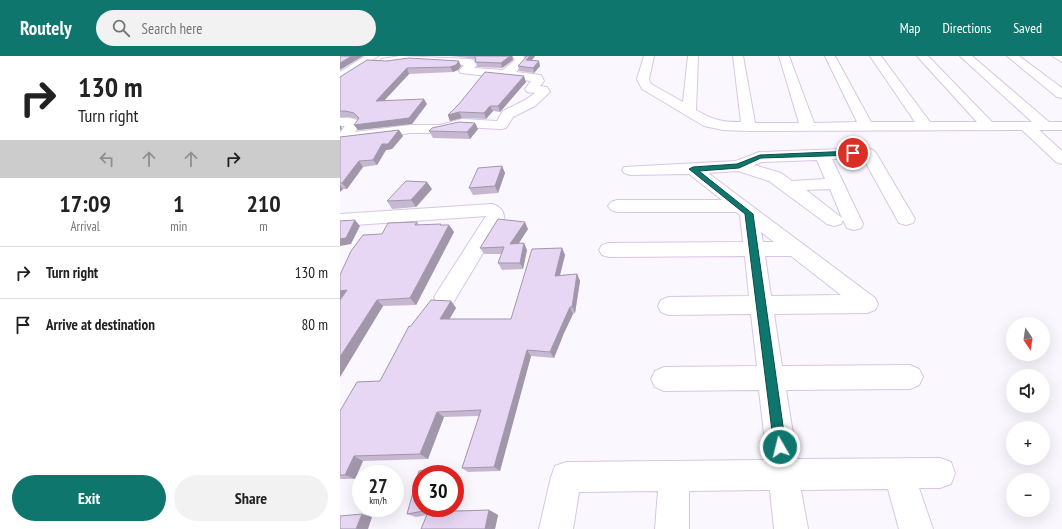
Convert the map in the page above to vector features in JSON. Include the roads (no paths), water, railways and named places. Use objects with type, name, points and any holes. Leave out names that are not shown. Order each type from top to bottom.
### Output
[{"type":"street","points":[[507,74],[521,61],[518,56]]},
{"type":"street","points":[[649,56],[643,79],[646,86],[715,125],[749,127],[1062,126]]},
{"type":"street","points":[[689,111],[693,56]]},
{"type":"street","points":[[738,56],[749,127]]},
{"type":"street","points":[[784,56],[808,127]]},
{"type":"street","points":[[830,56],[866,127]]},
{"type":"street","points":[[875,56],[926,126]]},
{"type":"street","points":[[922,56],[989,126]]},
{"type":"street","points":[[965,56],[1045,126]]},
{"type":"street","points":[[1012,56],[1062,94]]},
{"type":"street","points":[[1057,56],[1062,59]]},
{"type":"street","points":[[340,77],[370,58],[389,61],[415,58],[469,62],[470,65],[465,71],[537,78],[538,81],[531,89],[543,90],[544,92],[530,103],[508,114],[501,125],[462,123],[440,129],[410,129],[342,138]]},
{"type":"street","points":[[340,122],[351,122],[354,124],[342,138]]},
{"type":"street","points":[[1026,126],[1062,159]]},
{"type":"street","points":[[739,166],[760,156],[868,153],[906,219]]},
{"type":"street","points":[[822,154],[854,224]]},
{"type":"street","points":[[630,170],[693,169],[739,166],[775,177],[834,220]]},
{"type":"street","points":[[669,306],[867,304],[693,169]]},
{"type":"street","points":[[789,186],[836,184]]},
{"type":"street","points":[[616,206],[744,210]]},
{"type":"street","points":[[340,220],[492,210],[495,214],[495,218],[445,297]]},
{"type":"street","points":[[744,210],[754,250],[791,529]]},
{"type":"street","points":[[609,250],[797,249]]},
{"type":"street","points":[[664,379],[910,377]]},
{"type":"street","points":[[556,529],[566,477],[940,473]]},
{"type":"street","points":[[899,474],[916,529]]},
{"type":"street","points":[[672,529],[674,476]]}]
